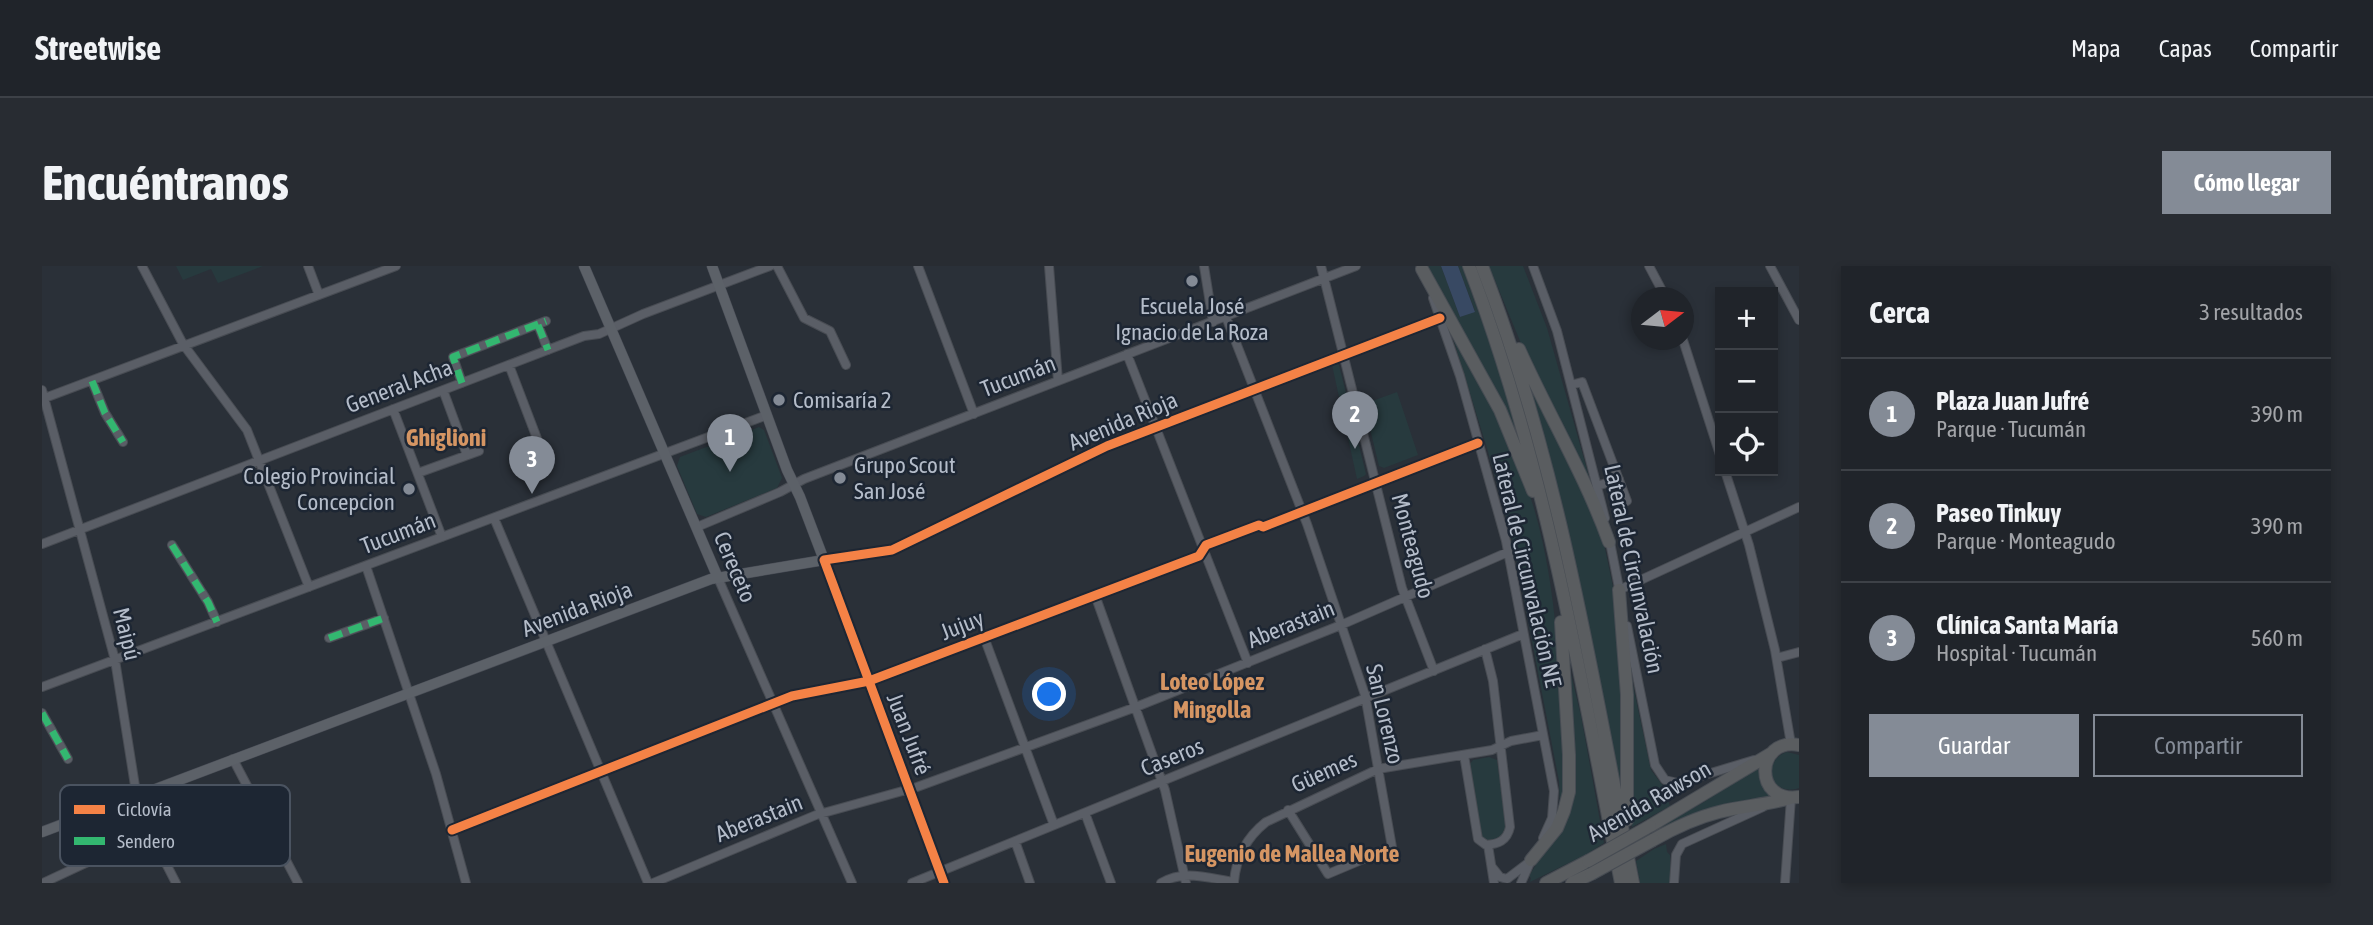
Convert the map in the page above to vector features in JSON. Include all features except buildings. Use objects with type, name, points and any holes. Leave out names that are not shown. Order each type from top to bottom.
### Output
[{"type":"highway","points":[[1469,266],[1517,408],[1552,544],[1607,815],[1626,882]]},
{"type":"highway","points":[[1422,268],[1500,410],[1552,544]]},
{"type":"highway","points":[[1483,268],[1545,407],[1587,484],[1609,542]]},
{"type":"highway","points":[[1483,268],[1516,361],[1555,499],[1626,882]]},
{"type":"highway","points":[[1531,860],[1560,822],[1569,785],[1557,569]]},
{"type":"highway","points":[[1619,590],[1627,695],[1626,882]]},
{"type":"highway","name":"Avenida Rawson","points":[[1546,883],[1591,873],[1650,826],[1785,745],[1795,745]]},
{"type":"highway","points":[[1768,755],[1765,769],[1768,783],[1778,794],[1793,797]]},
{"type":"highway","name":"Avenida Rawson","points":[[1572,883],[1683,824],[1707,815],[1793,797]]},
{"type":"main road","name":"Cereceto","points":[[584,266],[718,578]]},
{"type":"main road","name":"Juan Jufré","points":[[712,266],[824,560]]},
{"type":"main road","name":"Avenida Rioja","points":[[165,785],[718,578],[824,560]]},
{"type":"main road","name":"Avenida Rioja","points":[[42,832],[60,825]]},
{"type":"street","points":[[142,266],[184,346],[247,430],[309,587]]},
{"type":"street","points":[[308,266],[319,295]]},
{"type":"street","points":[[43,396],[92,381],[396,266]]},
{"type":"street","name":"General Acha","points":[[42,544],[584,336],[599,334],[643,314],[770,266]]},
{"type":"street","points":[[778,266],[804,318],[830,331],[846,365]]},
{"type":"street","points":[[918,266],[974,414]]},
{"type":"street","points":[[1049,266],[1058,381]]},
{"type":"street","points":[[1204,266],[1213,322]]},
{"type":"street","name":"Monteagudo","points":[[1321,266],[1405,596],[1434,671]]},
{"type":"street","name":"Tucumán","points":[[697,527],[794,485],[1356,266]]},
{"type":"street","name":"Lateral de Circunvalación","points":[[1532,266],[1551,314],[1597,486],[1656,765],[1662,777],[1672,783],[1683,783],[1768,755]]},
{"type":"street","points":[[1770,266],[1799,320]]},
{"type":"street","points":[[1653,267],[1661,287]]},
{"type":"street","name":"Lateral de Circunvalación NE","points":[[1422,268],[1457,365],[1508,552],[1553,784],[1553,807],[1549,825],[1521,883]]},
{"type":"street","name":"San Lorenzo","points":[[1226,317],[1303,512],[1366,699],[1392,847],[1328,874],[1288,810]]},
{"type":"street","name":"Avenida Rioja","points":[[824,560],[892,550],[1107,446],[1440,318]]},
{"type":"street","points":[[462,383],[453,357],[542,323],[548,350]]},
{"type":"street","points":[[1686,350],[1715,439]]},
{"type":"street","points":[[1127,354],[1248,663]]},
{"type":"street","points":[[509,365],[538,441]]},
{"type":"street","points":[[92,381],[104,413],[123,442]]},
{"type":"street","points":[[1571,385],[1583,382],[1627,501]]},
{"type":"street","points":[[443,390],[467,455]]},
{"type":"street","name":"Maipú","points":[[43,396],[115,660],[134,785]]},
{"type":"street","points":[[1575,400],[1588,397]]},
{"type":"street","points":[[394,409],[442,537]]},
{"type":"street","name":"Tucumán","points":[[42,687],[767,415]]},
{"type":"street","name":"Jujuy","points":[[452,831],[792,696],[869,681],[1199,556],[1206,545],[1258,525],[1263,527],[1303,512],[1478,443]]},
{"type":"street","points":[[418,474],[479,451]]},
{"type":"street","points":[[1727,476],[1745,532],[1777,658],[1795,745]]},
{"type":"street","points":[[1597,486],[1619,479]]},
{"type":"street","points":[[1619,590],[1799,507]]},
{"type":"street","points":[[494,517],[650,883]]},
{"type":"street","points":[[172,545],[217,622]]},
{"type":"street","name":"Aberastain","points":[[650,883],[822,813],[909,790],[1136,707],[1341,625],[1508,552]]},
{"type":"street","name":"Juan Jufré","points":[[824,560],[944,883]]},
{"type":"street","points":[[366,566],[436,774],[466,883]]},
{"type":"street","name":"Cereceto","points":[[718,578],[852,883]]},
{"type":"street","points":[[1095,595],[1162,782],[1185,879]]},
{"type":"street","points":[[330,638],[384,618]]},
{"type":"street","name":"Caseros","points":[[912,883],[1523,634]]},
{"type":"street","points":[[984,637],[1054,825]]},
{"type":"street","points":[[1464,755],[1478,839],[1482,844],[1488,845],[1503,841],[1510,827],[1493,676],[1485,649]]},
{"type":"street","points":[[1777,658],[1799,652]]},
{"type":"street","points":[[42,713],[68,759]]},
{"type":"street","name":"Güemes","points":[[1161,883],[1174,875],[1185,879],[1234,883],[1239,858],[1250,837],[1270,818],[1378,769],[1492,750],[1511,741],[1543,735]]},
{"type":"street","points":[[233,759],[247,785]]},
{"type":"street","points":[[1785,883],[1793,797]]},
{"type":"street","points":[[1674,883],[1675,855],[1682,844],[1771,803]]},
{"type":"street","points":[[1084,813],[1111,883]]},
{"type":"street","points":[[1015,841],[1030,883]]},
{"type":"street","points":[[1488,845],[1494,883]]},
{"type":"street","points":[[1492,867],[1500,877],[1507,879],[1531,860]]},
{"type":"street","points":[[43,883],[79,866]]},
{"type":"street","name":"Maipú","points":[[167,866],[176,883]]},
{"type":"street","points":[[289,866],[298,883]]},
{"type":"green space","points":[[176,266],[263,266],[218,283],[211,269],[183,280]]},
{"type":"green space","points":[[1426,266],[1441,266],[1460,317],[1475,311],[1458,266],[1462,266],[1498,366],[1527,467]]},
{"type":"green space","points":[[1489,266],[1523,266],[1547,328],[1592,487],[1527,358]]},
{"type":"green space","points":[[1450,329],[1496,415],[1520,468],[1543,546],[1551,586],[1559,668],[1565,790],[1560,804],[1559,781],[1513,542]]},
{"type":"green space","points":[[1332,365],[1339,365],[1366,474],[1357,479]]},
{"type":"green space","points":[[1524,371],[1584,483],[1604,544],[1616,601],[1624,684],[1622,791],[1553,475]]},
{"type":"green space","points":[[1397,392],[1418,455],[1384,468],[1379,466],[1364,404]]},
{"type":"green space","points":[[759,427],[764,430],[782,478],[777,488],[706,517],[697,514],[677,466],[680,457]]},
{"type":"green space","points":[[1627,657],[1651,770],[1663,786],[1670,806],[1632,827]]},
{"type":"green space","points":[[1568,662],[1581,716],[1604,843],[1530,882],[1529,876],[1565,817]]},
{"type":"green space","points":[[1787,752],[1799,755],[1799,788],[1789,790],[1782,788],[1772,777],[1774,763]]},
{"type":"green space","points":[[1489,757],[1497,760],[1506,826],[1501,836],[1489,841],[1481,837],[1470,764],[1473,760]]},
{"type":"green space","points":[[1758,767],[1761,785],[1770,797],[1695,814],[1651,833],[1651,831],[1704,802]]},
{"type":"green space","points":[[1666,844],[1670,855],[1671,883],[1640,883],[1636,861]]},
{"type":"water","points":[[1441,266],[1458,266],[1475,312],[1460,317]]},
{"type":"marked path","points":[[462,383],[453,357],[546,321]]},
{"type":"marked path","points":[[538,325],[548,350]]},
{"type":"marked path","points":[[92,381],[105,413],[123,442]]},
{"type":"marked path","points":[[172,545],[208,602],[217,622]]},
{"type":"marked path","points":[[329,638],[384,618]]},
{"type":"marked path","points":[[42,713],[68,759]]},
{"type":"cycle path","points":[[944,883],[824,560],[892,550],[1107,446],[1440,318]]},
{"type":"cycle path","points":[[452,830],[792,696],[869,681],[1199,556],[1206,545],[1259,525],[1263,527],[1478,443]]},
{"type":"place","name":"Escuela José Ignacio de La Roza","points":[[1192,281]]},
{"type":"place","name":"Comisaría 2","points":[[779,400]]},
{"type":"place","name":"Paseo Tinkuy","points":[[1355,449]]},
{"type":"place","name":"Plaza Juan Jufré","points":[[730,472]]},
{"type":"place","name":"Grupo Scout San José","points":[[840,478]]},
{"type":"place","name":"Colegio Provincial Concepcion","points":[[409,489]]},
{"type":"place","name":"Clínica Santa María","points":[[532,494]]},
{"type":"district","name":"Ghiglioni","points":[[446,437]]},
{"type":"district","name":"Loteo López Mingolla","points":[[1212,695]]},
{"type":"district","name":"Eugenio de Mallea Norte","points":[[1292,853]]}]
